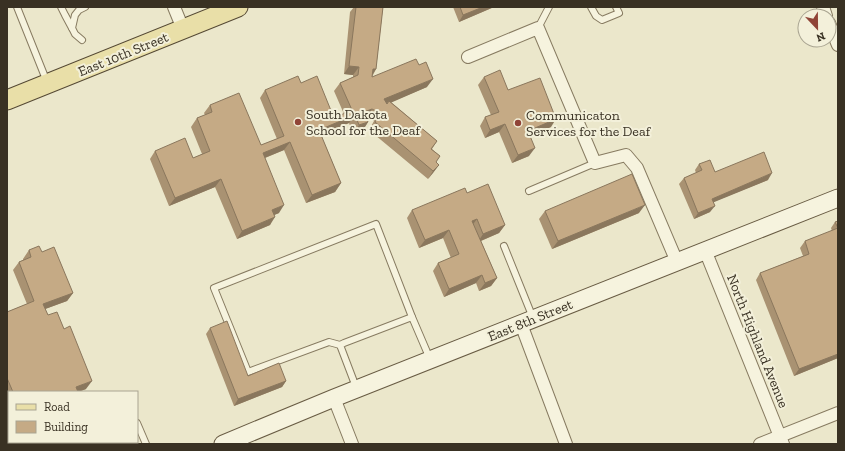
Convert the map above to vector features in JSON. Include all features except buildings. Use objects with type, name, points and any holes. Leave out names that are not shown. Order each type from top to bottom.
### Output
[{"type":"main road","name":"East 10th Street","points":[[7,100],[238,7]]},
{"type":"street","points":[[174,7],[183,29]]},
{"type":"street","points":[[468,57],[538,28],[595,163],[626,155],[637,168],[677,262]]},
{"type":"street","name":"East 8th Street","points":[[223,444],[334,398],[838,198]]},
{"type":"street","name":"North Highland Avenue","points":[[705,250],[782,440]]},
{"type":"street","points":[[527,322],[566,444]]},
{"type":"street","points":[[334,398],[352,444]]},
{"type":"street","points":[[760,444],[782,440],[838,413]]},
{"type":"lane","points":[[17,7],[47,84]]},
{"type":"lane","points":[[62,7],[75,34],[82,40]]},
{"type":"lane","points":[[72,28],[74,15],[85,7]]},
{"type":"lane","points":[[538,28],[549,7]]},
{"type":"lane","points":[[591,7],[596,16],[602,20],[619,13],[616,7]]},
{"type":"lane","points":[[529,191],[595,163]]},
{"type":"lane","points":[[412,317],[340,345],[329,342],[248,372],[214,288],[376,224],[412,317],[431,360]]},
{"type":"lane","points":[[504,246],[527,322]]},
{"type":"lane","points":[[340,345],[357,389]]},
{"type":"lane","points":[[138,425],[146,444]]},
{"type":"place","name":"South Dakota School for the Deaf","points":[[298,122]]},
{"type":"place","name":"Communicaton Services for the Deaf","points":[[518,123]]}]
